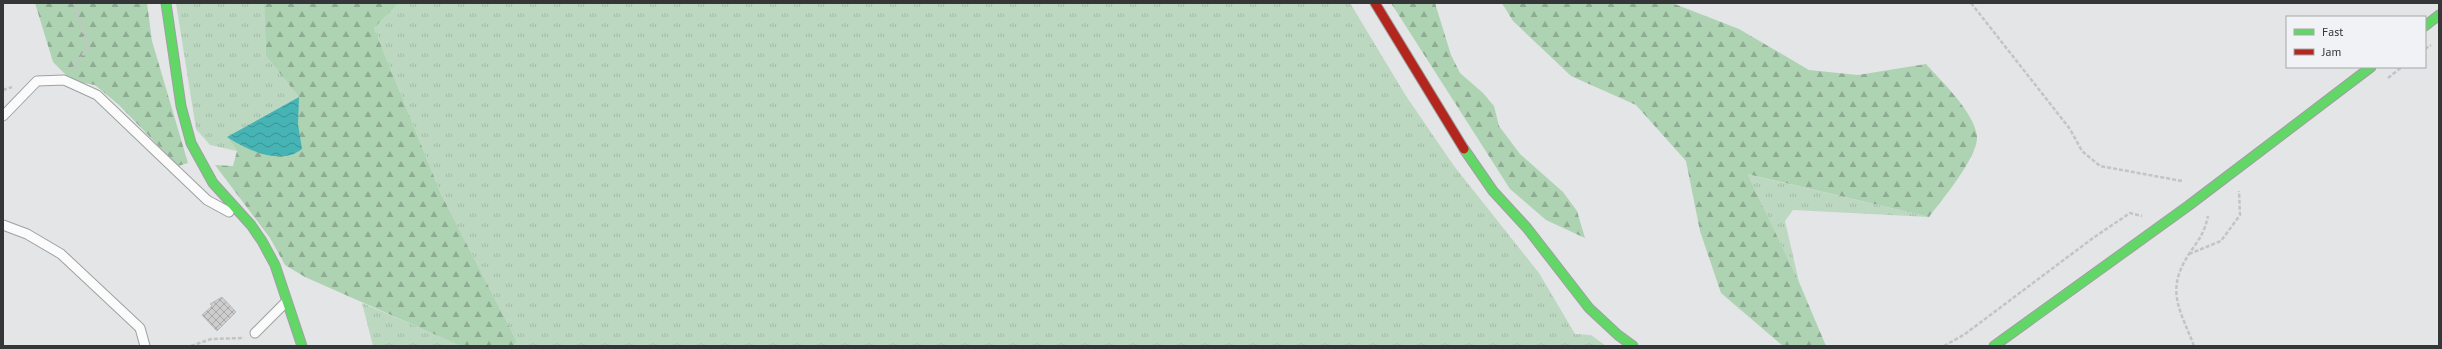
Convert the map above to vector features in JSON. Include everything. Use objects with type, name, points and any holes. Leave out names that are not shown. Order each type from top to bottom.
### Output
[{"type":"street","points":[[166,3],[181,106],[191,143],[214,183],[252,225],[274,265],[302,346]]},
{"type":"street","points":[[1375,3],[1447,123],[1490,186],[1526,226],[1565,280],[1600,317],[1633,346]]},
{"type":"street","points":[[2426,25],[2439,15]]},
{"type":"street","points":[[1994,346],[2154,230],[2370,68]]},
{"type":"lane","points":[[3,116],[37,80],[64,80],[97,95],[208,200],[252,225]]},
{"type":"lane","points":[[3,225],[27,234],[60,254],[140,328],[145,346]]},
{"type":"lane","points":[[255,333],[286,302]]},
{"type":"path","points":[[64,80],[88,47],[74,3]]},
{"type":"path","points":[[1971,3],[2070,129],[2082,151],[2100,166],[2182,181]]},
{"type":"path","points":[[2383,81],[2401,68]]},
{"type":"path","points":[[2189,254],[2221,242],[2240,215],[2239,190],[2246,186]]},
{"type":"path","points":[[1944,346],[1965,334],[2093,238],[2130,213],[2142,216],[2154,230]]},
{"type":"path","points":[[2194,346],[2175,297],[2176,278],[2189,254],[2205,233],[2208,216]]},
{"type":"path","points":[[192,346],[211,339],[242,339],[255,333]]},
{"type":"green space","points":[[35,3],[147,3],[152,41],[188,163],[178,166],[119,105],[95,85],[72,81],[53,62]]},
{"type":"green space","points":[[176,3],[264,3],[266,56],[299,97],[227,137],[237,151],[210,145],[196,129]]},
{"type":"green space","points":[[264,3],[399,3],[374,28],[441,194],[517,342],[513,346],[461,346],[305,277],[285,265],[270,238],[215,165],[233,166],[237,151],[227,137],[299,97],[266,56]]},
{"type":"green space","points":[[399,3],[1350,3],[1406,96],[1454,166],[1539,273],[1575,334],[1591,335],[1606,346],[513,346],[517,342],[441,194],[374,28]]},
{"type":"green space","points":[[1391,3],[1435,3],[1451,55],[1460,73],[1483,93],[1494,106],[1499,126],[1520,154],[1563,192],[1577,211],[1585,238],[1546,220],[1510,189]]},
{"type":"green space","points":[[1502,3],[1672,3],[1739,29],[1809,70],[1858,75],[1926,64],[1964,107],[1975,127],[1977,136],[1976,145],[1959,178],[1929,217],[1747,174],[1799,282],[1826,346],[1783,346],[1721,293],[1700,231],[1686,161],[1636,105],[1571,76],[1513,21]]},
{"type":"green space","points":[[1746,174],[1929,217],[1793,210],[1785,221],[1799,282]]},
{"type":"green space","points":[[362,303],[455,343],[461,346],[373,346]]},
{"type":"water","points":[[299,97],[298,124],[302,149],[294,154],[274,156],[264,154],[244,147],[227,137]]},
{"type":"building","points":[[222,297],[236,312],[217,331],[202,315],[212,306],[210,304]]},
{"type":"traffic: fast","points":[[166,3],[181,106],[191,143],[213,183],[251,225],[262,241],[275,265],[302,346]]},
{"type":"traffic: fast","points":[[2426,25],[2439,15]]},
{"type":"traffic: fast","points":[[1994,346],[2188,206],[2370,68]]},
{"type":"traffic: fast","points":[[1464,149],[1493,191],[1527,228],[1589,308],[1618,335],[1633,346]]},
{"type":"traffic: jam","points":[[1375,3],[1464,149]]}]
